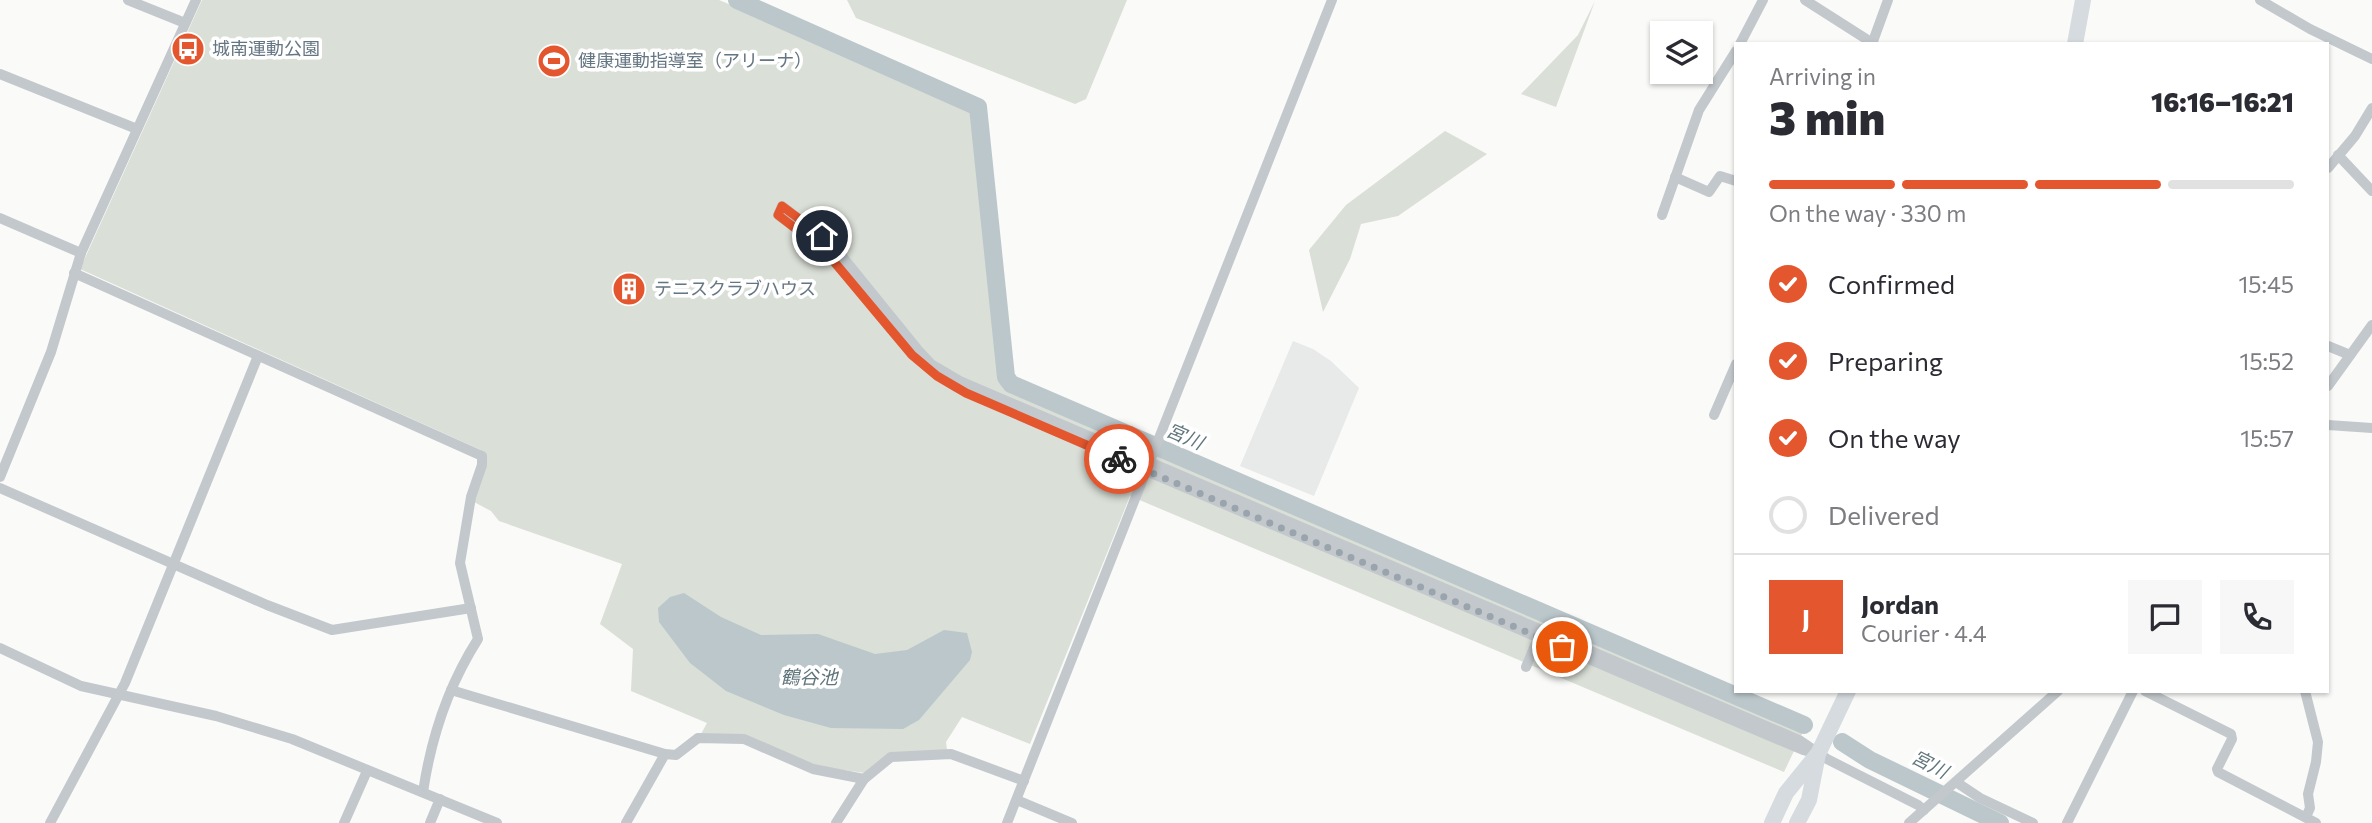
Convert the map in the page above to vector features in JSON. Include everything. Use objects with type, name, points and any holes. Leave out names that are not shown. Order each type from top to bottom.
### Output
[{"type":"highway","points":[[2075,42],[2082,0]]},
{"type":"highway","points":[[1797,823],[1808,800],[1818,754],[1847,693]]},
{"type":"highway","points":[[1772,823],[1786,793],[1818,754]]},
{"type":"street","points":[[128,0],[186,23]]},
{"type":"street","points":[[0,477],[51,352],[81,253],[196,0]]},
{"type":"street","points":[[1007,823],[1332,0]]},
{"type":"street","points":[[1741,42],[1763,0]]},
{"type":"street","points":[[1805,0],[1871,42]]},
{"type":"street","points":[[1873,42],[1888,0]]},
{"type":"street","points":[[2260,0],[2310,29],[2372,59]]},
{"type":"street","points":[[1662,215],[1699,110],[1734,54]]},
{"type":"street","points":[[0,74],[137,129]]},
{"type":"street","points":[[2329,167],[2355,135],[2372,108]]},
{"type":"street","points":[[2339,155],[2372,191]]},
{"type":"street","points":[[1675,177],[1709,192],[1720,176],[1734,180]]},
{"type":"street","points":[[1149,463],[966,393],[937,376],[912,355],[826,252],[778,215],[782,206],[833,245],[931,363],[975,388],[1149,463],[1540,634],[1787,734],[1806,743],[1818,754],[1918,805],[1928,807]]},
{"type":"street","points":[[0,218],[81,253]]},
{"type":"street","points":[[74,273],[482,456],[482,465],[471,497],[460,563],[478,639],[464,660],[429,750],[423,792]]},
{"type":"street","points":[[2329,385],[2372,325]]},
{"type":"street","points":[[2329,346],[2350,355]]},
{"type":"street","points":[[50,823],[120,693],[258,356]]},
{"type":"street","points":[[1714,415],[1734,369]]},
{"type":"street","points":[[2329,425],[2372,428]]},
{"type":"street","points":[[0,488],[267,606],[332,629],[471,608]]},
{"type":"street","points":[[1526,667],[1540,634]]},
{"type":"street","points":[[0,648],[71,682],[216,716],[292,739],[497,823]]},
{"type":"street","points":[[451,690],[665,754],[676,755],[698,738],[744,739],[813,769],[864,779]]},
{"type":"street","points":[[1909,823],[2056,693]]},
{"type":"street","points":[[2067,823],[2132,693]]},
{"type":"street","points":[[2149,693],[2231,734],[2232,739],[2218,772],[2311,820]]},
{"type":"street","points":[[2306,693],[2318,742],[2308,794],[2311,820]]},
{"type":"street","points":[[626,823],[665,754]]},
{"type":"street","points":[[836,823],[864,779],[891,757],[951,754],[1024,781]]},
{"type":"street","points":[[344,823],[367,771]]},
{"type":"street","points":[[1952,785],[2033,823]]},
{"type":"street","points":[[430,823],[440,799]]},
{"type":"street","points":[[1017,800],[1072,823]]},
{"type":"shaded area","points":[[202,0],[719,0],[974,108],[1003,389],[1150,449],[1804,730],[1784,772],[1130,496],[1030,744],[962,717],[946,742],[947,750],[890,754],[865,773],[813,766],[772,747],[701,734],[707,723],[631,691],[633,649],[600,624],[622,564],[499,521],[491,511],[474,502],[481,450],[80,269]]},
{"type":"shaded area","points":[[847,0],[1127,0],[1086,99],[1075,104],[856,18]]},
{"type":"shaded area","points":[[1595,1],[1556,107],[1521,94],[1578,35]]},
{"type":"shaded area","points":[[1445,131],[1487,154],[1398,216],[1361,224],[1350,259],[1323,312],[1309,250],[1346,205]]},
{"type":"shaded area","points":[[1293,341],[1313,349],[1331,361],[1359,388],[1314,496],[1240,466]]},
{"type":"water","name":"鶴谷池","points":[[684,593],[721,617],[761,635],[818,634],[875,654],[907,650],[944,630],[967,633],[972,652],[970,660],[919,720],[903,729],[831,728],[784,715],[726,691],[690,663],[659,622],[658,608],[670,597]]},
{"type":"waterway","name":"宮川","points":[[737,0],[978,107],[1006,377],[1011,384],[1804,725]]},
{"type":"waterway","name":"宮川","points":[[1842,742],[1870,760],[2000,823]]},
{"type":"way so far","points":[[1119,459],[1562,647]]},
{"type":"place","name":"城南運動公園","points":[[188,49]]},
{"type":"place","name":"健康運動指導室（アリーナ）","points":[[554,61]]},
{"type":"place","name":"テニスクラブハウス","points":[[629,289]]},
{"type":"route","points":[[822,236],[782,206],[778,215],[826,252],[912,355],[937,376],[966,393],[1119,459]]}]
